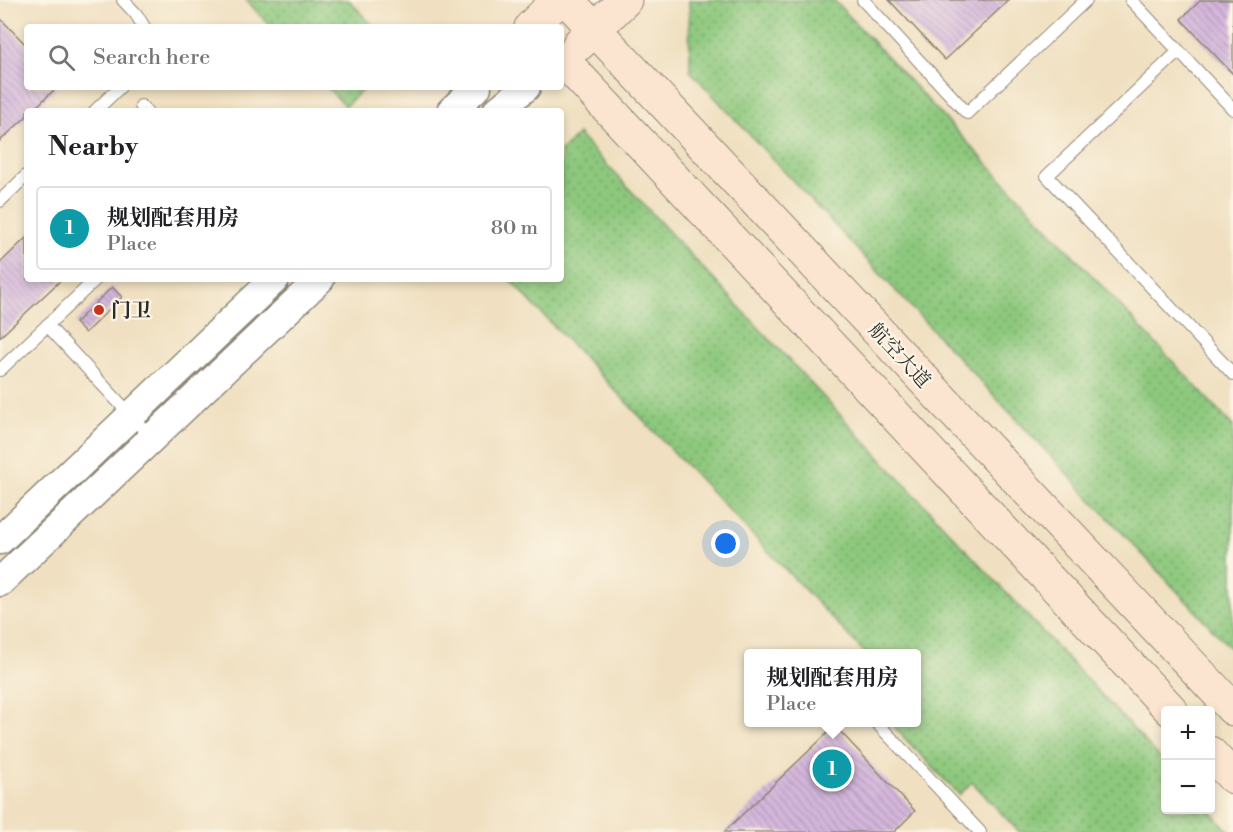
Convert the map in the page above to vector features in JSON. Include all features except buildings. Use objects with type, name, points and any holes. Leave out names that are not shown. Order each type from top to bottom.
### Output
[{"type":"main road","points":[[534,24],[558,0]]},
{"type":"main road","name":"航空大道","points":[[567,0],[1233,709]]},
{"type":"main road","points":[[564,58],[625,0]]},
{"type":"main road","points":[[564,62],[1166,706]]},
{"type":"main road","points":[[1215,758],[1233,777]]},
{"type":"street","points":[[454,108],[474,90]]},
{"type":"street","points":[[501,108],[522,90]]},
{"type":"street","points":[[0,540],[271,282]]},
{"type":"street","points":[[0,582],[317,282]]},
{"type":"lane","points":[[123,0],[142,24]]},
{"type":"lane","points":[[862,0],[967,113],[1086,0]]},
{"type":"lane","points":[[1131,0],[1233,109]]},
{"type":"lane","points":[[1179,51],[1047,176],[1232,372]]},
{"type":"lane","points":[[98,108],[117,90]]},
{"type":"lane","points":[[0,201],[24,178]]},
{"type":"lane","points":[[0,370],[93,282]]},
{"type":"lane","points":[[47,325],[152,438]]},
{"type":"lane","points":[[880,727],[980,832]]},
{"type":"green space","points":[[246,0],[349,0],[371,24],[268,24]]},
{"type":"green space","points":[[689,0],[834,0],[1233,426],[1233,651],[690,71]]},
{"type":"green space","points":[[330,90],[363,90],[345,106]]},
{"type":"green space","points":[[578,134],[1161,759],[1161,814],[1213,814],[1230,832],[1019,832],[972,782],[959,795],[894,727],[921,727],[921,649],[861,649],[512,282],[564,282],[564,148]]},
{"type":"place","name":"门卫","points":[[99,310]]},
{"type":"place","name":"规划配套用房","points":[[832,769]]}]
